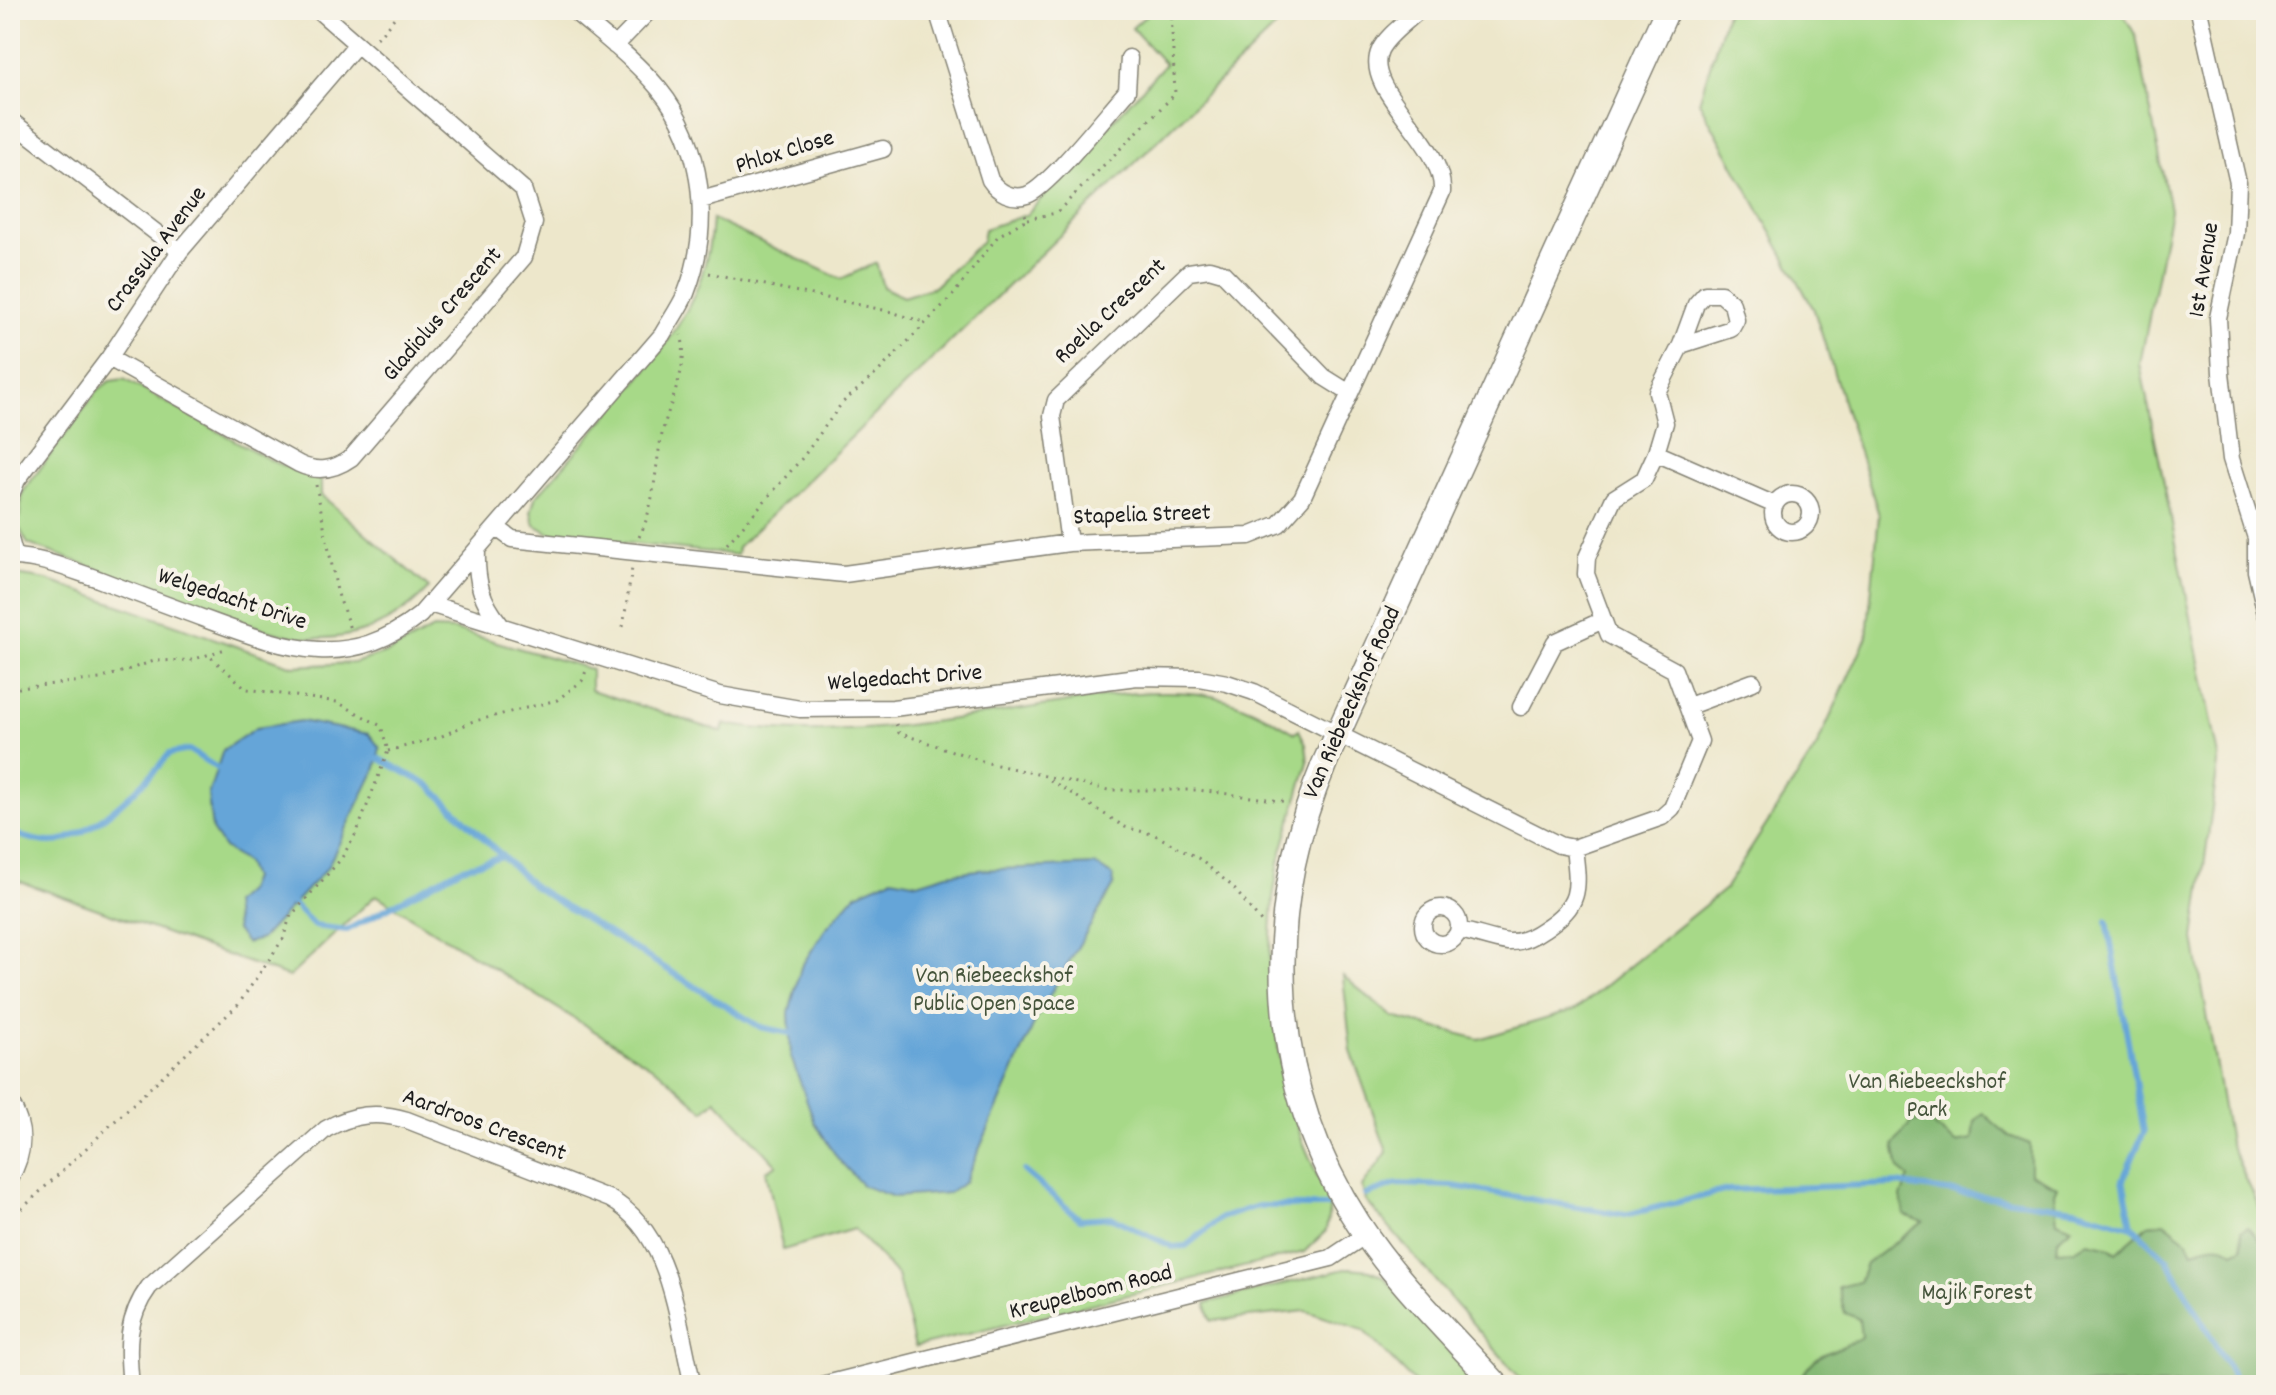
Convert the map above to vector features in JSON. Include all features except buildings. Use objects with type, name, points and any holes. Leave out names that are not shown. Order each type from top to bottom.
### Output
[{"type":"street","name":"Gladiolus Crescent","points":[[318,10],[515,180],[529,200],[533,235],[524,257],[351,458],[334,468],[321,470]]},
{"type":"street","name":"Welgedacht Drive","points":[[12,557],[61,566],[257,638],[304,651],[359,647],[393,634],[430,604],[662,335],[686,295],[694,270],[701,200],[695,163],[675,113],[639,66],[573,10]]},
{"type":"street","points":[[615,46],[650,10]]},
{"type":"street","points":[[937,10],[990,180],[1005,194],[1020,196],[1035,191],[1127,91],[1129,58]]},
{"type":"street","name":"Stapelia Street","points":[[497,528],[512,539],[844,574],[1069,543],[1156,537],[1239,537],[1270,530],[1288,517],[1302,498],[1442,192],[1443,178],[1438,163],[1429,146],[1396,109],[1378,68],[1384,44],[1419,10]]},
{"type":"street","name":"Van Riebeeckshof Road","points":[[1497,1385],[1367,1234],[1327,1168],[1303,1107],[1286,1034],[1282,929],[1290,867],[1306,810],[1337,734],[1667,10]]},
{"type":"street","name":"1st Avenue","points":[[2199,10],[2238,183],[2236,233],[2218,318],[2231,459],[2261,538],[2256,571],[2266,614]]},
{"type":"street","name":"Crassula Avenue","points":[[10,497],[17,480],[109,358],[180,251],[361,48]]},
{"type":"street","points":[[10,120],[180,251]]},
{"type":"street","name":"Phlox Close","points":[[701,200],[883,149]]},
{"type":"street","name":"Roella Crescent","points":[[1069,543],[1052,416],[1056,400],[1189,272],[1209,269],[1223,273],[1324,377],[1348,392]]},
{"type":"street","points":[[1459,930],[1511,942],[1535,935],[1562,917],[1574,900],[1574,848],[1662,817],[1672,808],[1700,741],[1674,670],[1622,645],[1609,635],[1586,574],[1587,557],[1614,498],[1644,479],[1656,453],[1665,423],[1657,392],[1681,345]]},
{"type":"street","points":[[109,358],[299,464],[321,470]]},
{"type":"street","points":[[1656,453],[1775,505]]},
{"type":"street","points":[[10,539],[12,557]]},
{"type":"street","points":[[477,551],[478,583],[485,603],[501,624]]},
{"type":"street","name":"Welgedacht Drive","points":[[430,604],[720,695],[800,709],[893,708],[1137,677],[1199,678],[1254,692],[1519,827],[1574,848]]},
{"type":"street","points":[[1521,707],[1555,642],[1603,620]]},
{"type":"street","points":[[1689,706],[1753,682]]},
{"type":"street","points":[[10,1102],[22,1137],[18,1165],[10,1178]]},
{"type":"street","name":"Aardroos Crescent","points":[[131,1385],[129,1331],[136,1308],[149,1287],[326,1129],[350,1117],[379,1114],[407,1120],[610,1199],[636,1216],[659,1252],[693,1385]]},
{"type":"street","name":"Kreupelboom Road","points":[[822,1385],[869,1380],[1331,1258],[1367,1234]]},
{"type":"path","points":[[361,48],[401,10]]},
{"type":"path","points":[[719,563],[720,552],[803,457],[842,403],[927,323],[953,295],[998,236],[1027,219],[1056,213],[1175,94],[1171,10]]},
{"type":"path","points":[[1020,196],[1027,219]]},
{"type":"path","points":[[694,270],[888,311],[927,323]]},
{"type":"path","points":[[636,544],[649,509],[664,427],[675,394],[684,343],[681,327]]},
{"type":"path","points":[[321,470],[315,486],[321,522],[337,591],[359,647]]},
{"type":"path","points":[[623,627],[633,563]]},
{"type":"path","points":[[10,689],[100,679],[154,661],[208,655],[257,638]]},
{"type":"path","points":[[10,1220],[238,1005],[283,939],[290,917],[341,859],[357,832],[388,751],[381,726],[368,716],[337,702],[313,696],[285,697],[247,689],[208,655]]},
{"type":"path","points":[[388,751],[440,737],[471,722],[557,700],[582,681],[588,666]]},
{"type":"path","points":[[10,675],[21,686]]},
{"type":"path","points":[[893,708],[899,733],[939,749],[1047,778],[1108,790],[1198,790],[1291,803],[1306,810]]},
{"type":"path","points":[[1047,778],[1125,827],[1155,835],[1198,858],[1232,886],[1262,923],[1282,929]]},
{"type":"green space","points":[[1152,10],[1293,10],[738,547],[737,555],[553,535],[535,525],[531,512],[535,498],[638,380],[682,318],[703,272],[712,219],[841,279],[876,263],[883,287],[903,297],[934,287],[982,241],[984,229],[1026,215],[1165,64],[1132,28]]},
{"type":"green space","name":"Van Riebeeckshof Park","points":[[1727,10],[2121,10],[2136,36],[2170,210],[2140,364],[2219,757],[2194,939],[2229,1142],[2266,1222],[2266,1385],[1526,1385],[1366,1201],[1362,1187],[1387,1152],[1351,1051],[1343,976],[1393,1017],[1479,1039],[1575,1010],[1725,889],[1817,746],[1867,636],[1879,515],[1814,310],[1699,102]]},
{"type":"green space","points":[[124,379],[274,462],[321,480],[321,495],[429,588],[394,617],[375,627],[335,637],[292,636],[269,631],[28,544],[18,526],[23,492],[98,390],[110,381]]},
{"type":"green space","name":"Van Riebeeckshof Public Open Space","points":[[10,574],[47,580],[293,666],[354,663],[389,652],[433,629],[455,630],[591,669],[591,690],[722,732],[724,724],[805,731],[887,727],[1108,696],[1167,692],[1206,695],[1229,701],[1295,733],[1299,730],[1306,744],[1308,762],[1279,862],[1273,898],[1269,972],[1282,1078],[1302,1140],[1330,1205],[1326,1231],[1304,1252],[915,1347],[897,1275],[854,1229],[783,1250],[766,1171],[777,1165],[716,1100],[704,1111],[660,1072],[376,895],[289,977],[10,878]]},
{"type":"green space","name":"Majik Forest","points":[[1983,1113],[2009,1136],[2030,1144],[2030,1174],[2057,1186],[2054,1193],[2057,1221],[2072,1227],[2058,1239],[2057,1251],[2075,1250],[2088,1242],[2106,1246],[2116,1253],[2148,1225],[2164,1222],[2188,1241],[2193,1251],[2220,1246],[2234,1252],[2242,1248],[2241,1231],[2248,1227],[2266,1248],[2266,1385],[1797,1385],[1811,1363],[1861,1337],[1859,1319],[1845,1313],[1838,1287],[1859,1282],[1866,1264],[1923,1222],[1904,1215],[1901,1197],[1909,1177],[1899,1169],[1894,1145],[1911,1122],[1928,1121],[1956,1143],[1973,1140],[1975,1121]]},
{"type":"green space","points":[[1349,1268],[1370,1270],[1384,1277],[1480,1385],[1417,1385],[1363,1330],[1306,1311],[1211,1321],[1206,1303]]},
{"type":"water","points":[[301,721],[369,734],[380,748],[376,768],[327,868],[261,939],[246,943],[236,930],[233,903],[247,890],[252,878],[246,863],[224,848],[212,830],[208,795],[223,750],[256,728]]},
{"type":"water","points":[[1096,865],[1113,876],[1114,885],[1037,1017],[965,1182],[949,1193],[894,1197],[863,1186],[838,1159],[815,1123],[791,1057],[789,1013],[801,967],[826,928],[856,894],[892,878],[918,883],[947,874],[978,870]]},
{"type":"waterway","points":[[10,832],[44,842],[64,840],[78,834],[121,803],[169,754],[189,750],[217,768]]},
{"type":"waterway","points":[[378,758],[430,786],[533,886],[760,1027],[790,1033]]},
{"type":"waterway","points":[[293,904],[314,926],[347,930],[460,869],[502,856]]},
{"type":"waterway","points":[[2107,921],[2144,1132],[2123,1179],[2132,1226],[2167,1259],[2238,1385]]},
{"type":"waterway","points":[[1024,1171],[1080,1219],[1111,1217],[1173,1247],[1186,1246],[1221,1218],[1258,1206],[1326,1206]]},
{"type":"waterway","points":[[1366,1195],[1397,1184],[1453,1186],[1625,1215],[1728,1190],[1897,1184],[2075,1209],[2132,1226]]}]
